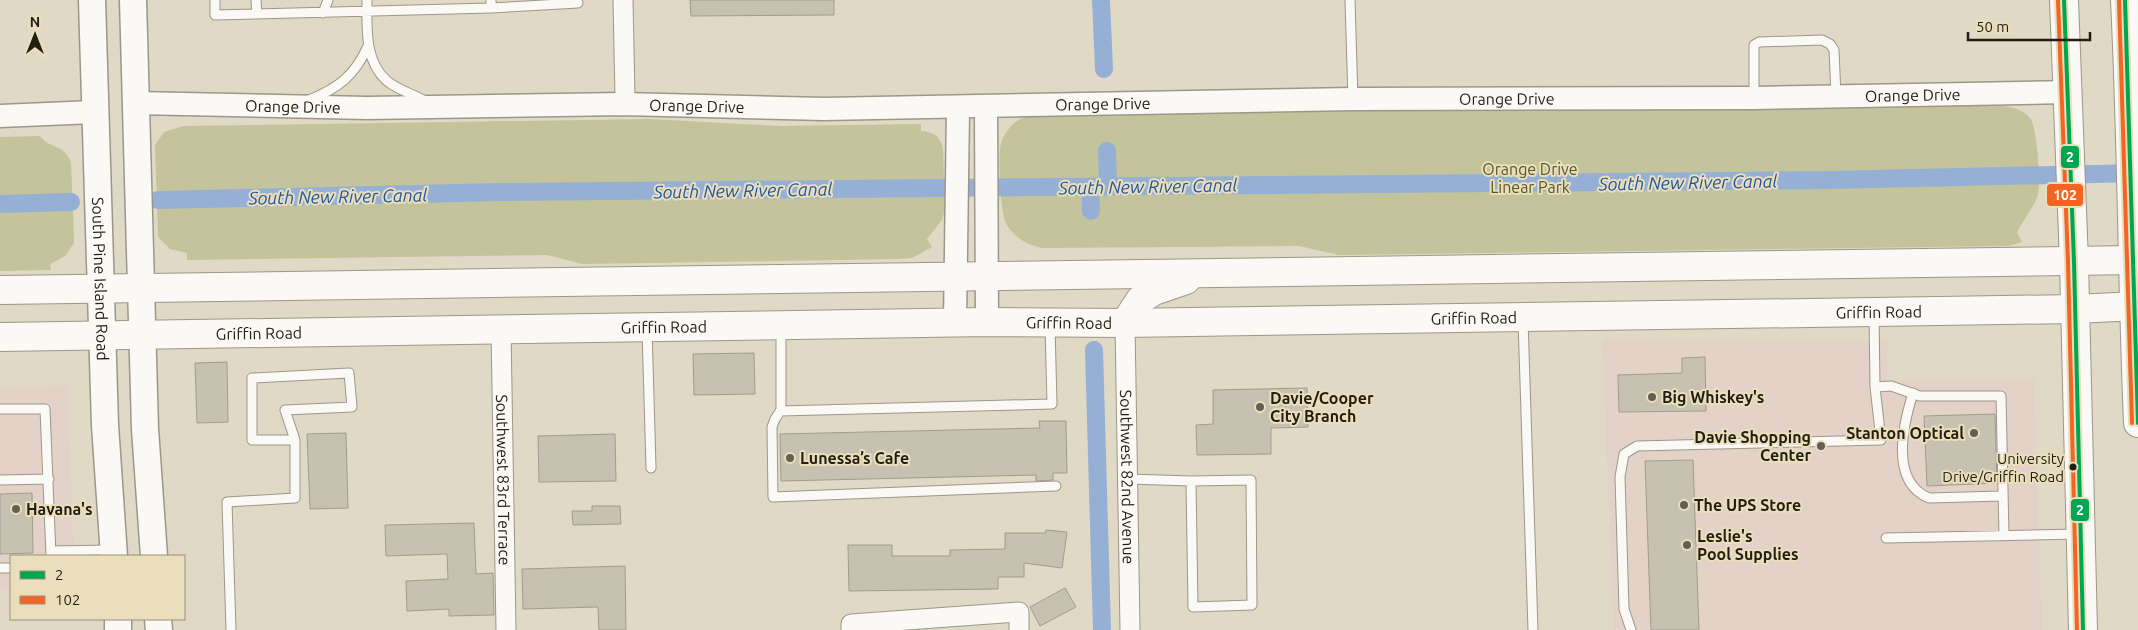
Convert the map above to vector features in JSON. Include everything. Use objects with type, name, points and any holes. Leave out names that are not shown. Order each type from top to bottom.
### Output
[{"type":"main road","name":"South Pine Island Road","points":[[92,0],[100,289],[113,553]]},
{"type":"main road","points":[[133,0],[145,429],[154,555]]},
{"type":"main road","points":[[2064,0],[2073,215],[2083,630]]},
{"type":"main road","points":[[2125,0],[2134,86],[2130,136],[2131,213],[2135,260],[2138,423]]},
{"type":"main road","points":[[0,290],[140,288],[956,264],[988,277],[2135,260]]},
{"type":"main road","points":[[1125,324],[1140,300],[1154,291],[1206,273]]},
{"type":"main road","name":"Griffin Road","points":[[0,337],[781,324],[1050,322],[1125,324],[2075,309],[2136,306]]},
{"type":"street","points":[[623,0],[625,97],[623,104]]},
{"type":"street","name":"Orange Drive","points":[[135,103],[437,108],[623,104],[824,109],[958,108],[1353,99],[1754,98],[2069,92]]},
{"type":"street","points":[[986,107],[987,322]]},
{"type":"street","points":[[955,322],[958,108]]},
{"type":"street","points":[[0,116],[94,112]]},
{"type":"street","name":"Southwest 82nd Avenue","points":[[1125,324],[1130,630]]},
{"type":"street","name":"Southwest 83rd Terrace","points":[[501,329],[506,630]]},
{"type":"street","points":[[851,630],[851,624],[1019,612],[1019,630]]},
{"type":"lane","points":[[214,0],[215,15],[367,12],[491,4],[578,3]]},
{"type":"lane","points":[[256,0],[257,14]]},
{"type":"lane","points":[[323,13],[328,0]]},
{"type":"lane","points":[[367,0],[368,46],[373,60],[387,81],[437,108]]},
{"type":"lane","points":[[1350,0],[1353,99]]},
{"type":"lane","points":[[1754,98],[1754,45],[1759,42],[1822,40],[1830,44],[1834,50],[1836,96]]},
{"type":"lane","points":[[295,105],[326,92],[350,76],[361,62],[368,46]]},
{"type":"lane","points":[[1631,630],[1624,610],[1620,477],[1624,454],[1637,446],[1881,440],[1875,387],[1874,311]]},
{"type":"lane","points":[[1523,317],[1533,630]]},
{"type":"lane","points":[[780,411],[1052,404],[1050,322]]},
{"type":"lane","points":[[781,324],[780,411],[772,427],[773,497],[1056,486]]},
{"type":"lane","points":[[647,327],[651,468]]},
{"type":"lane","points":[[231,630],[227,502],[295,498],[295,440],[285,410],[352,407],[349,373],[252,378],[252,440],[295,440]]},
{"type":"lane","points":[[1875,387],[1891,386],[1920,396],[2001,396],[2004,536]]},
{"type":"lane","points":[[1913,393],[1903,426],[1904,468],[1908,483],[1919,494],[1929,498],[2002,496]]},
{"type":"lane","points":[[0,410],[45,409],[51,554],[113,553]]},
{"type":"lane","points":[[0,480],[49,479]]},
{"type":"lane","points":[[1128,479],[1250,480],[1252,605],[1193,607],[1191,481]]},
{"type":"lane","points":[[1886,538],[2080,534]]},
{"type":"shaded area","name":"Davie Shopping Center","points":[[1602,339],[1887,342],[1887,382],[2034,379],[2042,630],[1614,630]]},
{"type":"shaded area","points":[[67,386],[74,555],[10,555],[10,589],[0,589],[0,388]]},
{"type":"green space","name":"Orange Drive Linear Park","points":[[1998,105],[2020,110],[2030,118],[2035,132],[2038,155],[2038,195],[2017,232],[2022,242],[2008,246],[1339,255],[1299,246],[1042,248],[1021,240],[1012,232],[1004,217],[1001,196],[1000,149],[1002,140],[1017,121],[1039,114]]},
{"type":"green space","points":[[650,119],[780,126],[921,124],[921,131],[930,132],[936,136],[943,149],[945,210],[942,220],[927,239],[932,247],[912,258],[900,259],[582,264],[547,255],[187,260],[187,253],[170,249],[158,237],[155,145],[164,132],[183,126]]},
{"type":"green space","points":[[40,136],[48,143],[61,149],[71,162],[74,243],[65,256],[50,264],[51,270],[0,271],[0,137]]},
{"type":"building","points":[[690,0],[834,0],[834,15],[691,16]]},
{"type":"building","points":[[754,353],[755,394],[694,395],[693,354]]},
{"type":"building","points":[[1705,357],[1706,411],[1619,412],[1618,375],[1682,373],[1682,358]]},
{"type":"building","points":[[227,362],[228,422],[197,423],[195,363]]},
{"type":"building","name":"Davie/Cooper City Branch","points":[[1307,388],[1308,427],[1271,428],[1271,454],[1197,455],[1196,425],[1213,424],[1213,390]]},
{"type":"building","points":[[1995,414],[1997,483],[1927,486],[1924,416]]},
{"type":"building","points":[[1039,421],[1066,421],[1067,473],[1053,473],[1053,480],[1036,481],[1036,475],[781,481],[780,434],[1040,428]]},
{"type":"building","points":[[346,433],[348,508],[310,509],[307,434]]},
{"type":"building","points":[[615,434],[616,481],[539,482],[538,436]]},
{"type":"building","points":[[1693,460],[1699,630],[1651,630],[1645,461]]},
{"type":"building","points":[[32,493],[33,553],[0,554],[0,494]]},
{"type":"building","points":[[592,506],[620,506],[621,524],[573,525],[572,511],[592,511]]},
{"type":"building","points":[[474,523],[476,574],[493,573],[494,615],[449,616],[449,609],[407,611],[406,581],[448,579],[447,554],[386,556],[385,525]]},
{"type":"building","points":[[1046,530],[1067,532],[1062,568],[1024,563],[1024,577],[998,577],[998,589],[849,591],[848,545],[892,545],[892,556],[950,556],[950,550],[1005,549],[1005,533],[1045,533]]},
{"type":"building","points":[[625,566],[626,630],[599,630],[598,607],[523,609],[522,569]]},
{"type":"building","points":[[1065,588],[1076,607],[1040,626],[1030,607]]},
{"type":"waterway","points":[[1101,0],[1104,69]]},
{"type":"waterway","points":[[1107,151],[1108,187]]},
{"type":"waterway","name":"South New River Canal","points":[[158,200],[500,192],[1831,180],[2138,173]]},
{"type":"waterway","points":[[1090,187],[1091,211]]},
{"type":"waterway","name":"South New River Canal","points":[[0,204],[71,202]]},
{"type":"waterway","points":[[1094,350],[1102,630]]},
{"type":"transit line","name":"102","points":[[2058,0],[2068,262],[2077,630]]},
{"type":"transit line","name":"2","points":[[2064,0],[2074,262],[2083,630]]},
{"type":"transit line","name":"102","points":[[2119,0],[2132,423]]},
{"type":"transit line","name":"2","points":[[2125,0],[2138,423]]},
{"type":"place","name":"Big Whiskey's","points":[[1652,397]]},
{"type":"place","name":"Davie/Cooper City Branch","points":[[1260,407]]},
{"type":"place","name":"Stanton Optical","points":[[1974,433]]},
{"type":"place","name":"Davie Shopping Center","points":[[1821,446]]},
{"type":"place","name":"Lunessa’s Cafe","points":[[790,458]]},
{"type":"place","name":"University Drive/Griffin Road","points":[[2073,467]]},
{"type":"place","name":"The UPS Store","points":[[1684,505]]},
{"type":"place","name":"Havana's","points":[[16,509]]},
{"type":"place","name":"Leslie's Pool Supplies","points":[[1687,545]]}]
